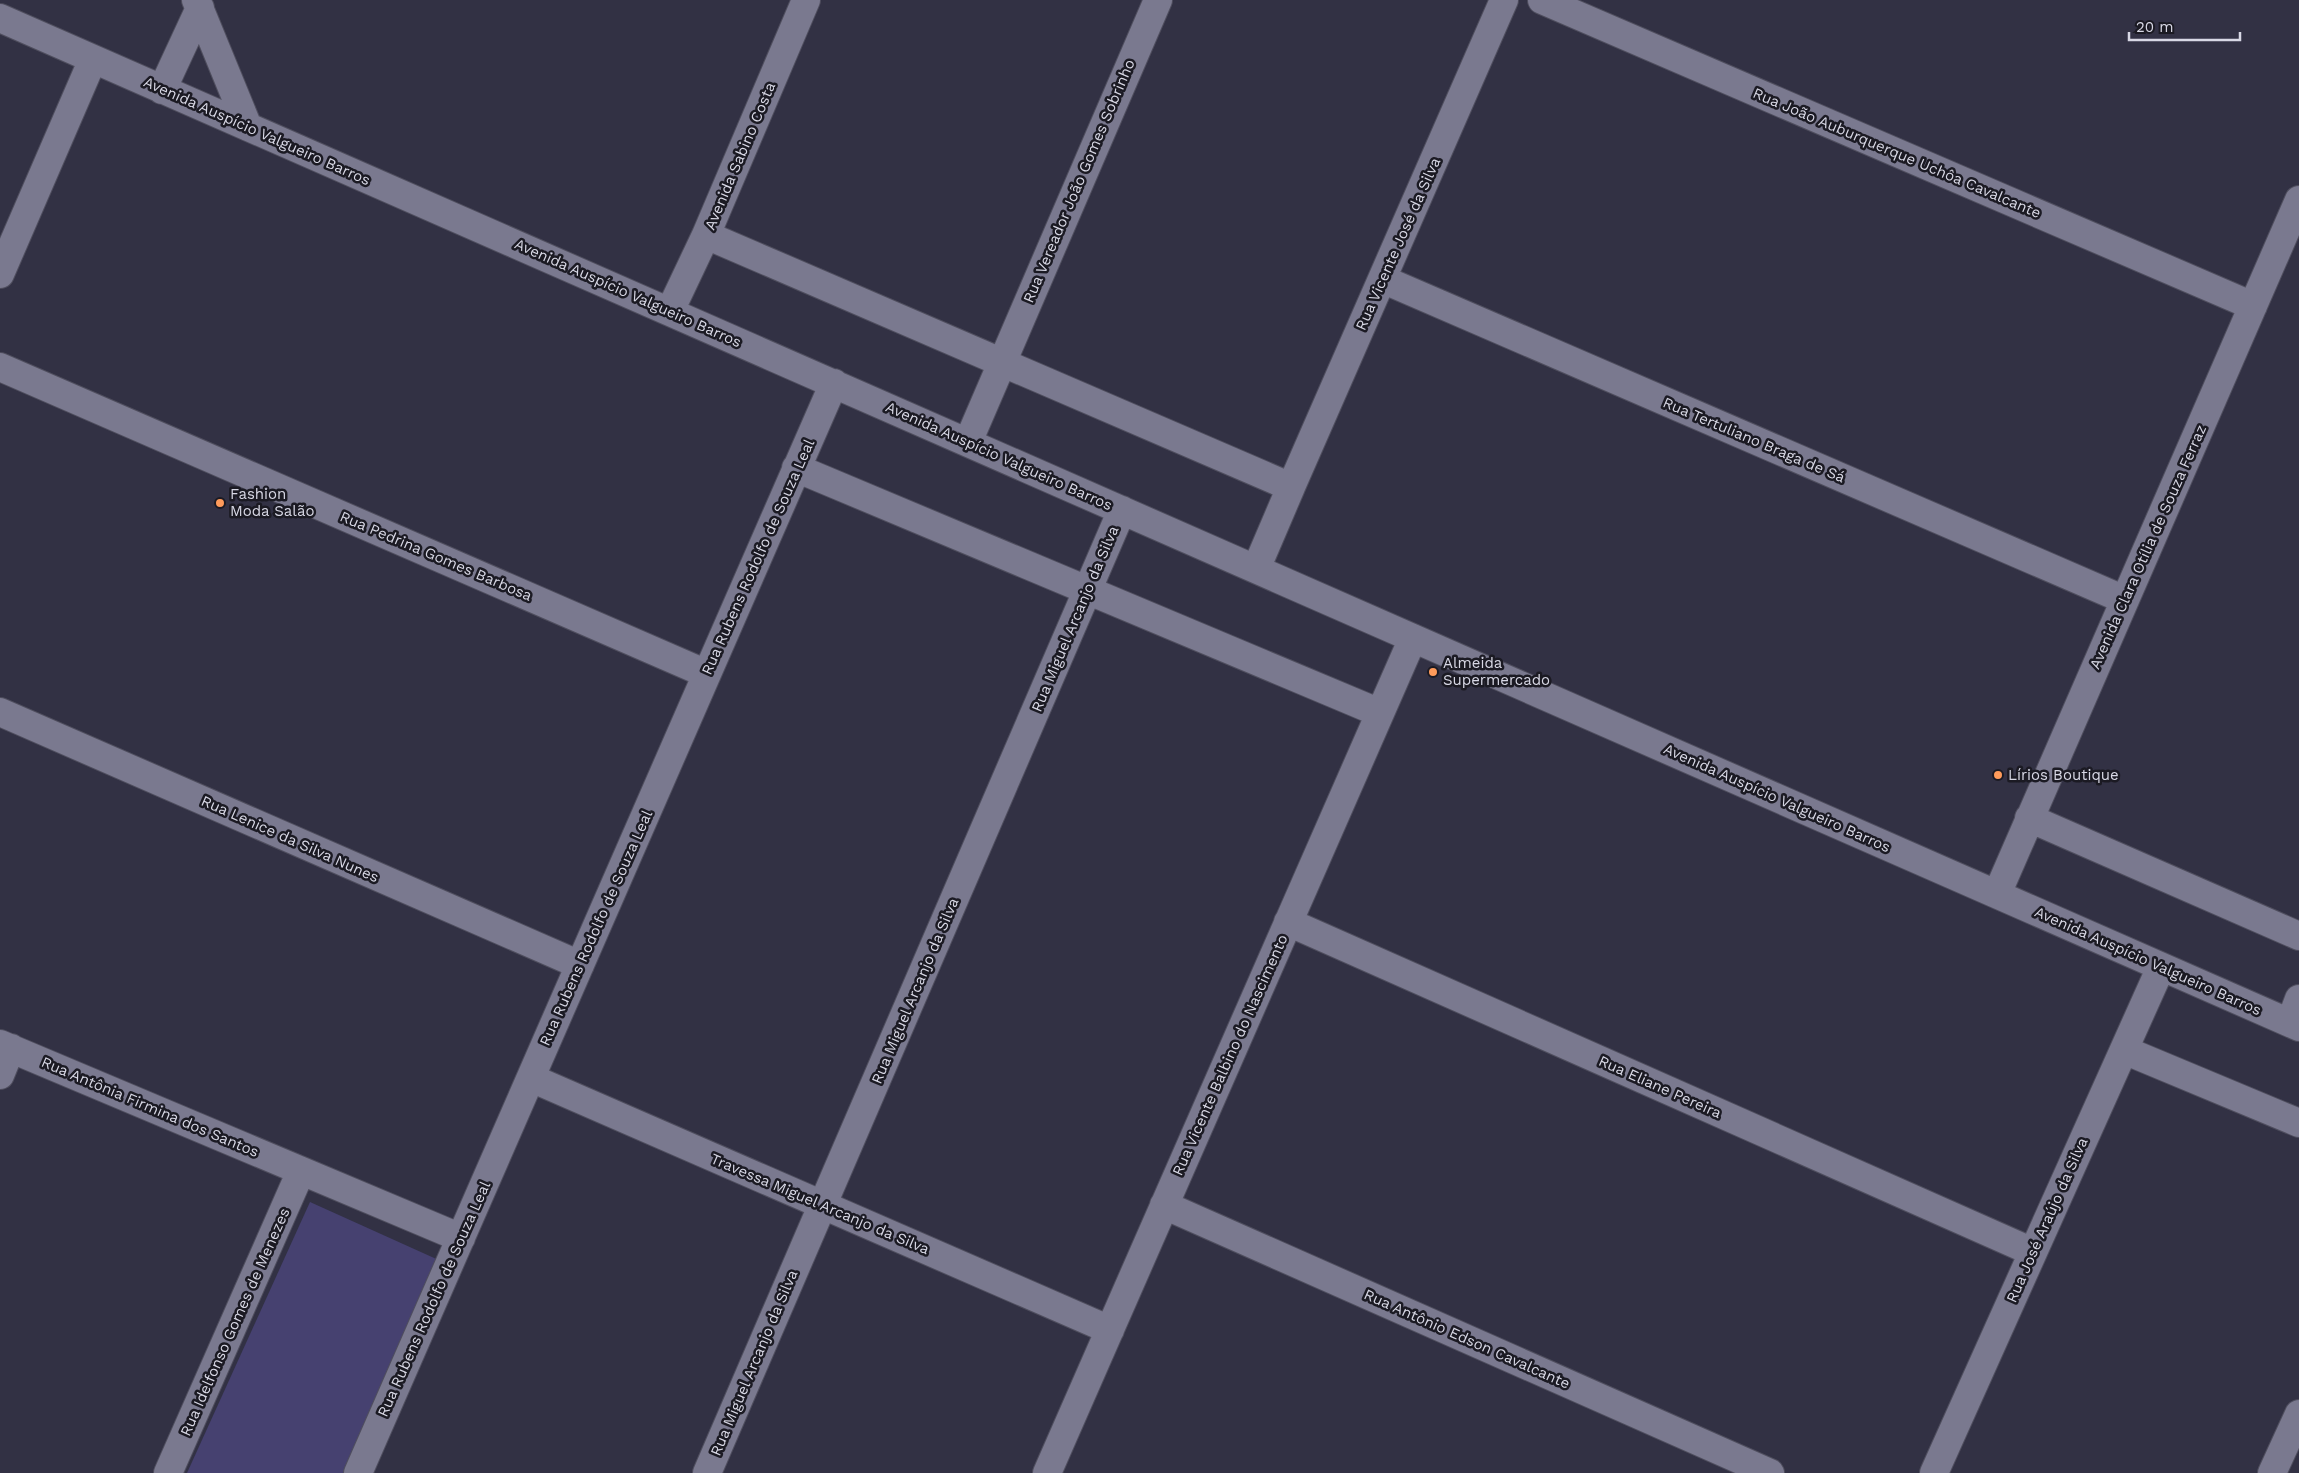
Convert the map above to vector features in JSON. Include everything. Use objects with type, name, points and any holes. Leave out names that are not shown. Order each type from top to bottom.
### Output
[{"type":"street","name":"Avenida Sabino Costa","points":[[670,311],[706,236],[806,0]]},
{"type":"street","name":"Rua Vereador João Gomes Sobrinho","points":[[968,442],[1158,0]]},
{"type":"street","name":"Rua Vicente José da Silva","points":[[1292,487],[1504,0]]},
{"type":"street","name":"Rua João Auburquerque Uchôa Cavalcante","points":[[1542,0],[2253,306]]},
{"type":"street","points":[[162,90],[198,4]]},
{"type":"street","points":[[198,4],[248,127]]},
{"type":"street","name":"Avenida Auspício Valgueiro Barros","points":[[0,18],[2160,967],[2296,1016]]},
{"type":"street","points":[[0,274],[93,59]]},
{"type":"street","name":"Avenida Clara Otília de Souza Ferraz","points":[[1997,894],[2299,200]]},
{"type":"street","points":[[706,236],[1292,487],[1256,569]]},
{"type":"street","name":"Rua Tertuliano Braga de Sá","points":[[1382,279],[2125,600]]},
{"type":"street","name":"Rua Pedrina Gomes Barbosa","points":[[0,367],[707,674]]},
{"type":"street","name":"Rua Rubens Rodolfo de Souza Leal","points":[[358,1473],[834,383]]},
{"type":"street","points":[[796,468],[1380,713]]},
{"type":"street","name":"Rua Miguel Arcanjo da Silva","points":[[707,1473],[1122,510]]},
{"type":"street","name":"Rua Vicente Balbino do Nascimento","points":[[1047,1473],[1413,638]]},
{"type":"street","name":"Rua Lenice da Silva Nunes","points":[[0,712],[580,965]]},
{"type":"street","points":[[2029,818],[2299,936]]},
{"type":"street","name":"Rua Eliane Pereira","points":[[1288,922],[2033,1252]]},
{"type":"street","name":"Rua José Araújo da Silva","points":[[1934,1473],[2160,967]]},
{"type":"street","points":[[0,1075],[6,1046]]},
{"type":"street","name":"Rua Antônia Firmina dos Santos","points":[[6,1046],[461,1238]]},
{"type":"street","points":[[2124,1050],[2299,1123]]},
{"type":"street","name":"Travessa Miguel Arcanjo da Silva","points":[[531,1078],[1110,1330]]},
{"type":"street","name":"Rua Idelfonso Gomes de Menezes","points":[[168,1473],[301,1170]]},
{"type":"street","name":"Rua Antônio Edson Cavalcante","points":[[1164,1205],[1770,1473]]},
{"type":"street","points":[[2272,1473],[2299,1414]]},
{"type":"shaded area","points":[[310,1202],[443,1262],[347,1473],[187,1473]]},
{"type":"place","name":"Fashion Moda Salão","points":[[220,503]]},
{"type":"place","name":"Almeida Supermercado","points":[[1433,672]]},
{"type":"place","name":"Lírios Boutique","points":[[1998,775]]}]
